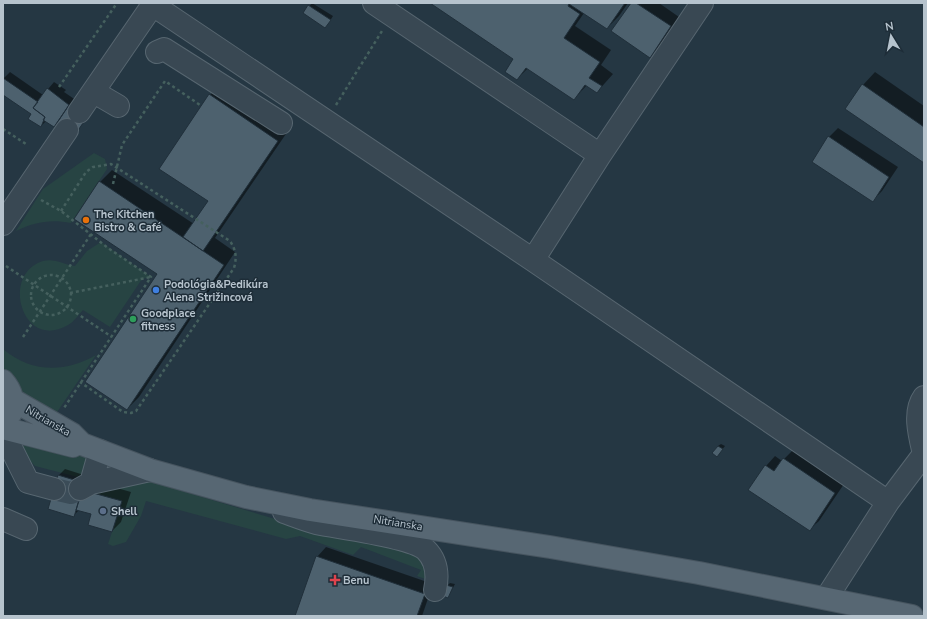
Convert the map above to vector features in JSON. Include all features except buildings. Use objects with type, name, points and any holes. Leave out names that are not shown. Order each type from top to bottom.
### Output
[{"type":"main road","name":"Nitrianska","points":[[3,381],[10,390],[13,400],[12,410],[3,427],[71,446],[91,448],[150,470],[246,497],[310,510],[550,547],[699,573],[912,616]]},
{"type":"main road","name":"Nitrianska","points":[[13,400],[72,434],[91,448]]},
{"type":"lane","points":[[533,260],[600,155],[702,3]]},
{"type":"lane","points":[[80,112],[153,4],[533,260],[888,502]]},
{"type":"lane","points":[[383,9],[600,155]]},
{"type":"lane","points":[[157,52],[164,49],[281,123]]},
{"type":"lane","points":[[94,92],[118,106]]},
{"type":"lane","points":[[3,224],[67,130]]},
{"type":"lane","points":[[827,598],[888,502],[924,454],[919,429],[920,403],[924,397]]},
{"type":"lane","points":[[3,439],[11,448],[28,482],[54,489]]},
{"type":"lane","points":[[91,448],[85,486],[150,470]]},
{"type":"lane","name":"Nitrianska","points":[[246,497],[304,519],[401,539],[419,546],[426,550],[433,558],[436,567],[435,590]]},
{"type":"lane","points":[[3,519],[26,529]]},
{"type":"path","points":[[59,87],[117,3]]},
{"type":"path","points":[[318,116],[332,113],[383,9]]},
{"type":"path","points":[[113,184],[122,145],[165,81],[200,105]]},
{"type":"path","points":[[3,129],[26,144]]},
{"type":"path","points":[[61,211],[86,172],[93,166],[111,164],[118,167],[230,241],[235,248],[236,260],[234,268],[136,411],[131,413],[123,412],[80,382]]},
{"type":"path","points":[[26,191],[61,211],[108,248],[151,277]]},
{"type":"path","points":[[23,337],[91,234]]},
{"type":"path","points":[[6,266],[112,336]]},
{"type":"path","points":[[45,276],[55,276],[62,279],[67,284],[70,293],[66,306],[56,314],[40,312],[35,307],[31,299],[34,284],[45,276]]},
{"type":"path","points":[[60,414],[151,277]]},
{"type":"path","points":[[70,293],[151,277]]},
{"type":"green space","points":[[94,153],[105,159],[107,169],[71,223],[49,221],[30,225],[16,231],[43,189]]},
{"type":"green space","points":[[101,242],[151,277],[142,279],[110,327],[83,310],[75,320],[68,325],[52,331],[39,328],[29,320],[22,308],[20,294],[22,280],[30,269],[47,260],[75,266],[87,251]]},
{"type":"green space","points":[[3,349],[25,363],[48,368],[72,365],[96,355],[53,418],[27,407],[14,378],[3,368]]},
{"type":"green space","points":[[12,442],[45,444],[90,459],[82,475],[78,477],[35,466]]},
{"type":"green space","points":[[139,478],[295,525],[402,546],[424,561],[431,581],[417,576],[421,570],[361,547],[353,555],[300,536],[286,539],[146,501],[141,516],[126,542],[113,546],[108,544],[122,502],[92,492]]},
{"type":"tunnel","points":[[54,489],[71,493],[80,489]]},
{"type":"place","name":"The Kitchen Bistro & Café","points":[[86,220]]},
{"type":"place","name":"Podológia&Pedikúra Alena Strižincová","points":[[156,290]]},
{"type":"place","name":"Goodplace fitness","points":[[133,319]]},
{"type":"place","name":"Shell","points":[[103,511]]},
{"type":"place","name":"Benu","points":[[335,580]]}]
